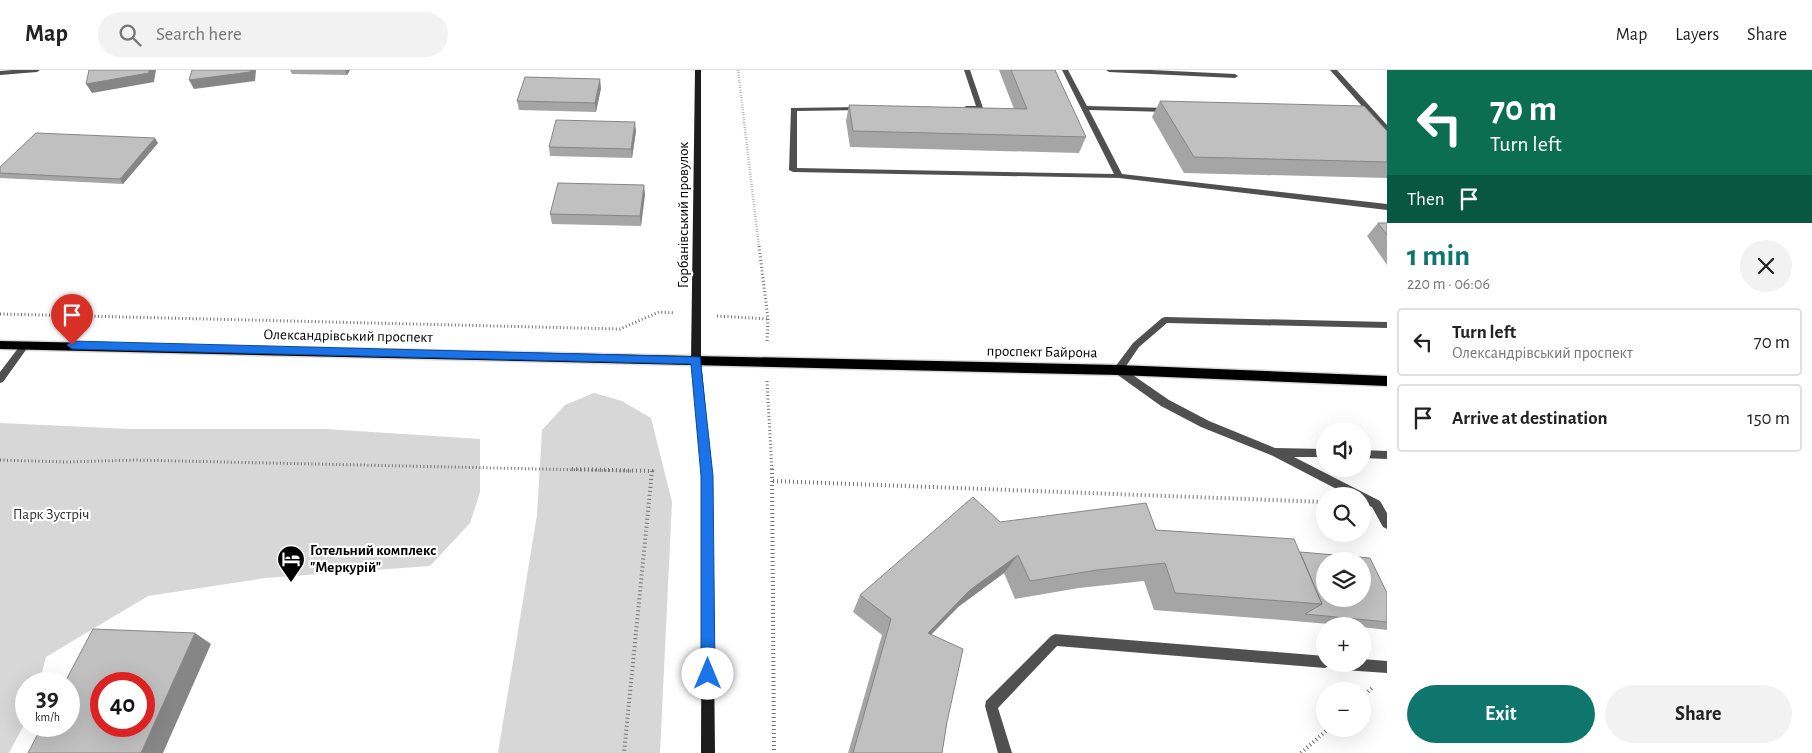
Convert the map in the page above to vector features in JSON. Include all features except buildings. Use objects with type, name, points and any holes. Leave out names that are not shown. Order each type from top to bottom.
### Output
[{"type":"main road","name":"Олександрівський проспект","points":[[0,344],[696,360]]},
{"type":"main road","name":"проспект Байрона","points":[[696,360],[1118,370],[1387,381]]},
{"type":"street","points":[[0,73],[37,70]]},
{"type":"street","name":"Горбанівський провулок","points":[[698,70],[696,360],[707,476],[708,753]]},
{"type":"street","points":[[960,108],[980,108],[967,70]]},
{"type":"street","points":[[1065,70],[1119,176]]},
{"type":"street","points":[[1110,70],[1235,76]]},
{"type":"street","points":[[1333,70],[1387,129]]},
{"type":"street","points":[[1084,108],[1174,110]]},
{"type":"street","points":[[872,109],[793,109],[793,170],[1119,176],[1387,207]]},
{"type":"street","points":[[1363,113],[1372,113]]},
{"type":"street","points":[[1342,487],[1274,452],[1197,420],[1165,403],[1118,370],[1136,345],[1165,320],[1387,325]]},
{"type":"street","points":[[0,379],[25,345]]},
{"type":"street","points":[[1274,452],[1316,453]]},
{"type":"street","points":[[1371,454],[1387,455]]},
{"type":"street","points":[[1371,502],[1376,504],[1387,524]]},
{"type":"street","points":[[1005,753],[991,706],[1055,640],[1316,661]]},
{"type":"street","points":[[1371,666],[1387,667]]},
{"type":"path","points":[[738,70],[768,319],[766,362],[772,481],[774,753]]},
{"type":"path","points":[[0,314],[620,329],[659,312],[768,319]]},
{"type":"path","points":[[0,460],[67,462],[144,460],[652,471],[624,753]]},
{"type":"path","points":[[772,481],[1316,502]]},
{"type":"path","points":[[1302,753],[1319,737]]},
{"type":"green space","points":[[594,393],[622,401],[651,418],[672,502],[660,753],[498,753],[537,515],[542,430],[565,405]]},
{"type":"green space","name":"Парк Зустріч","points":[[0,423],[130,429],[326,429],[480,439],[480,492],[470,523],[430,566],[265,578],[148,596],[46,657],[42,672],[15,672],[15,737],[18,737],[9,753],[0,753]]},
{"type":"place","name":"Готельний комплекс \"Меркурій\"","points":[[291,583]]},
{"type":"route","points":[[72,345],[696,360],[707,476],[708,674]]}]
